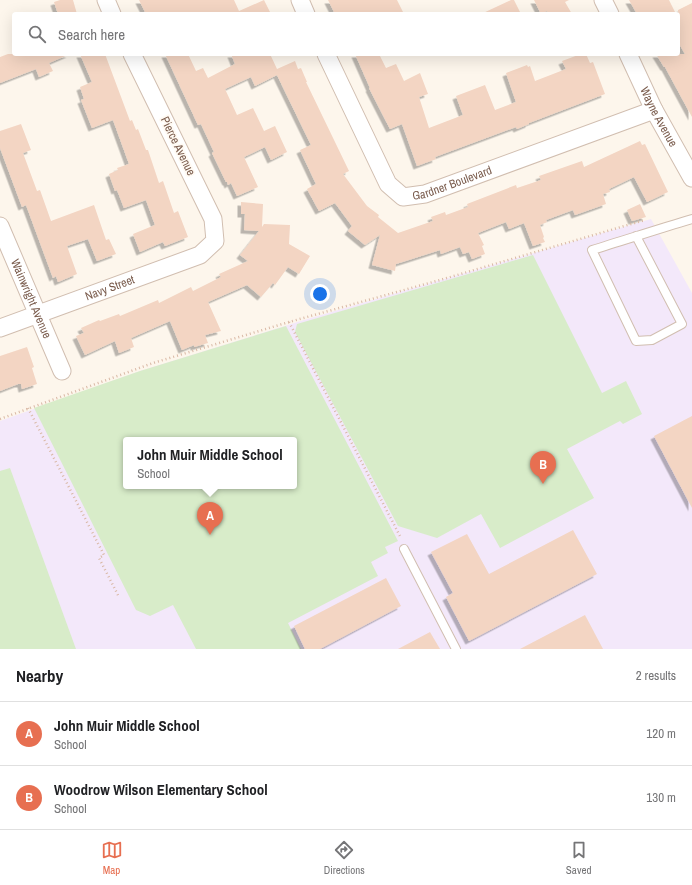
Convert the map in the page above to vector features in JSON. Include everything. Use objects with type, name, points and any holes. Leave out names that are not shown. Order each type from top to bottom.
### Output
[{"type":"street","points":[[106,0],[111,12]]},
{"type":"street","points":[[300,0],[305,12]]},
{"type":"street","points":[[602,0],[609,12]]},
{"type":"street","name":"Pierce Avenue","points":[[133,56],[213,219],[215,241]]},
{"type":"street","name":"Gardner Boulevard","points":[[327,56],[388,184],[403,197],[425,194],[654,110]]},
{"type":"street","name":"Wayne Avenue","points":[[629,56],[654,110],[692,178]]},
{"type":"street","name":"Wainwright Avenue","points":[[0,226],[39,314],[62,371]]},
{"type":"street","name":"Navy Street","points":[[0,328],[200,255],[215,241]]},
{"type":"lane","points":[[636,236],[682,324],[652,340],[636,341],[592,250],[636,236],[692,220]]},
{"type":"lane","points":[[404,550],[456,649]]},
{"type":"path","points":[[0,419],[153,363],[289,322],[448,278],[646,220]]},
{"type":"path","points":[[289,322],[402,540]]},
{"type":"path","points":[[28,408],[104,556],[99,558],[119,597]]},
{"type":"shaded area","points":[[651,219],[692,293],[692,649],[0,649],[0,421],[140,371],[304,320]]},
{"type":"green space","points":[[533,255],[602,393],[626,381],[642,414],[623,424],[620,421],[567,449],[594,498],[500,548],[481,514],[437,538],[398,526],[295,332],[297,324]]},
{"type":"green space","points":[[286,326],[398,541],[385,547],[388,553],[371,562],[378,576],[288,623],[301,649],[196,649],[173,605],[150,616],[136,610],[34,408],[140,371]]},
{"type":"green space","points":[[10,468],[76,649],[0,649],[0,471]]},
{"type":"building","points":[[60,0],[73,0],[76,12],[57,12],[54,2]]},
{"type":"building","points":[[139,0],[234,0],[239,11],[264,0],[270,12],[145,12]]},
{"type":"building","points":[[328,0],[397,0],[403,12],[334,12]]},
{"type":"building","points":[[514,0],[520,12],[485,12]]},
{"type":"building","points":[[534,0],[569,0],[565,2],[571,12],[540,12]]},
{"type":"building","points":[[629,0],[669,0],[675,12],[636,12]]},
{"type":"building","points":[[692,3],[692,117],[665,67],[657,56],[680,56],[680,54],[685,54],[680,45],[680,12],[678,12],[678,10]]},
{"type":"building","points":[[8,54],[12,54],[12,56],[65,56],[49,63],[53,71],[39,77],[36,69],[0,83],[0,57]]},
{"type":"building","points":[[81,56],[106,56],[130,121],[132,120],[136,130],[138,129],[146,150],[148,150],[159,183],[163,181],[174,213],[178,211],[188,237],[165,246],[163,242],[140,252],[133,234],[155,225],[146,200],[124,208],[117,190],[115,191],[109,174],[118,170],[117,168],[129,164],[113,120],[92,128],[81,100],[84,99],[80,87],[92,82]]},
{"type":"building","points":[[166,56],[189,56],[196,71],[203,68],[208,78],[235,64],[232,56],[271,56],[277,69],[295,61],[298,69],[301,68],[306,82],[349,171],[343,174],[367,206],[398,233],[433,221],[431,217],[445,212],[446,215],[468,207],[467,204],[516,185],[517,188],[541,180],[539,176],[582,161],[584,167],[640,141],[642,145],[645,144],[668,192],[647,202],[634,177],[609,189],[610,192],[603,194],[606,204],[575,215],[573,210],[546,220],[547,222],[540,225],[545,242],[533,246],[524,223],[509,229],[506,222],[478,233],[484,245],[482,246],[485,254],[472,259],[469,252],[463,254],[460,247],[441,254],[440,250],[396,264],[395,271],[372,265],[380,235],[365,245],[348,231],[352,226],[335,203],[319,211],[307,189],[316,184],[300,150],[311,145],[277,75],[255,86],[251,77],[225,89],[237,115],[253,108],[264,131],[275,126],[287,152],[271,160],[265,147],[244,157],[258,187],[237,196],[231,183],[228,185],[226,182],[212,153],[214,152],[201,124],[198,125]]},
{"type":"building","points":[[356,56],[380,56],[386,68],[396,64],[404,81],[420,73],[428,94],[419,97],[429,128],[463,115],[456,96],[485,85],[495,110],[516,102],[506,73],[527,65],[528,67],[530,66],[535,81],[566,69],[562,61],[576,56],[587,56],[590,63],[593,62],[605,94],[517,129],[516,127],[435,157],[436,159],[417,166],[402,124],[390,129]]},
{"type":"building","points":[[21,124],[31,150],[23,153],[37,191],[40,190],[51,221],[94,205],[106,240],[109,239],[116,254],[97,261],[88,239],[67,246],[77,274],[58,282],[56,276],[53,278],[26,205],[22,207],[0,148],[0,131]]},
{"type":"building","points":[[241,202],[263,204],[262,227],[264,224],[290,225],[289,244],[310,256],[299,274],[288,267],[275,285],[273,283],[261,297],[247,285],[208,302],[221,331],[205,335],[208,343],[194,347],[194,345],[182,350],[170,321],[131,338],[134,347],[119,353],[115,341],[85,355],[76,336],[84,333],[81,328],[99,320],[100,321],[119,314],[120,316],[158,300],[159,303],[191,287],[193,291],[221,277],[219,274],[248,261],[240,255],[259,231],[244,230],[245,214],[241,214]]},
{"type":"building","points":[[640,204],[646,217],[632,221],[627,210]]},
{"type":"building","points":[[27,347],[34,367],[32,368],[37,384],[22,389],[21,384],[18,384],[0,391],[0,356]]},
{"type":"building","points":[[692,416],[692,508],[654,436]]},
{"type":"building","points":[[573,530],[597,574],[469,641],[446,597],[453,593],[431,552],[467,534],[489,574]]},
{"type":"building","points":[[386,578],[401,606],[320,649],[305,649],[294,626]]},
{"type":"building","points":[[585,615],[603,649],[520,649]]},
{"type":"building","points":[[430,632],[440,649],[398,649]]},
{"type":"place","name":"Woodrow Wilson Elementary School","points":[[543,484]]},
{"type":"place","name":"John Muir Middle School","points":[[210,535]]}]
